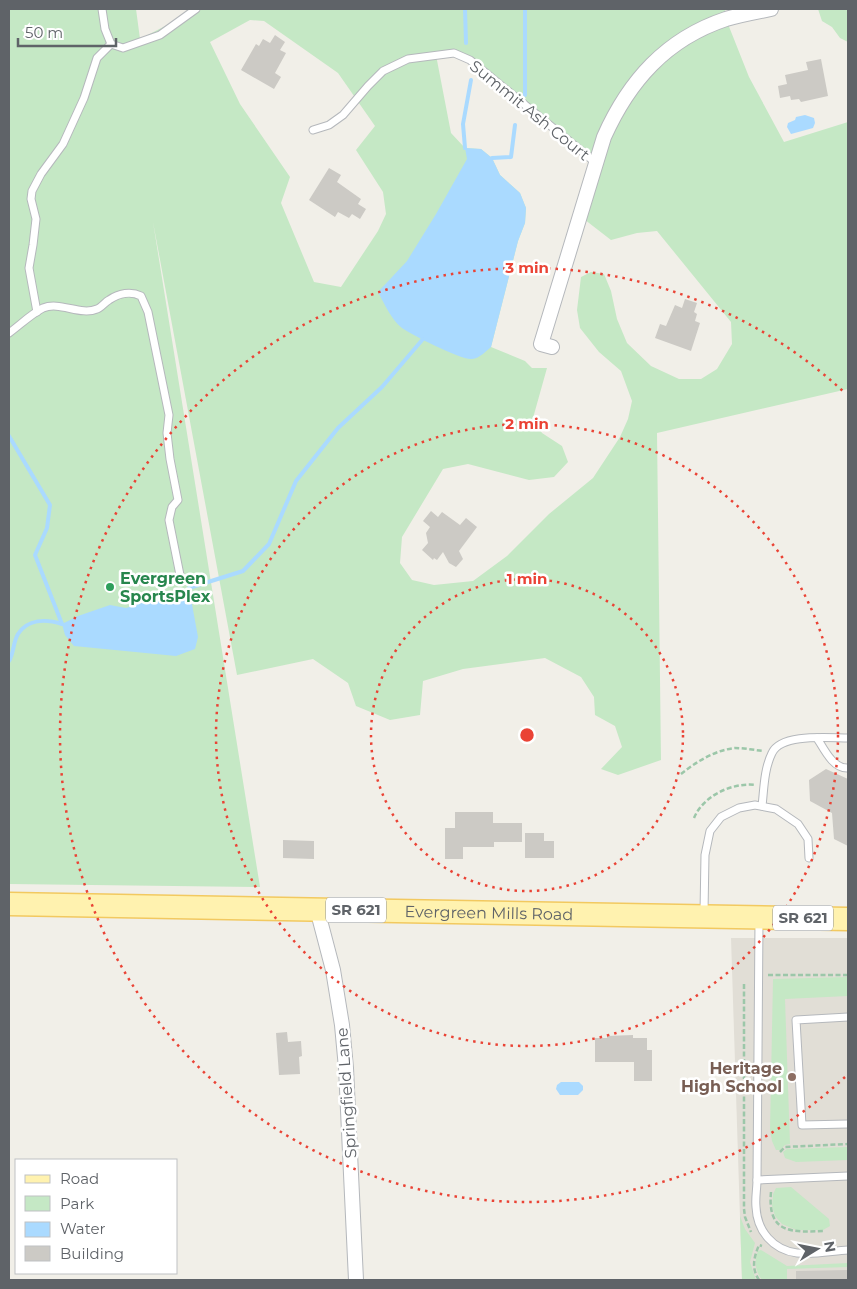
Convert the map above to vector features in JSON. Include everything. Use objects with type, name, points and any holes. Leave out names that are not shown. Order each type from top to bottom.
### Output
[{"type":"main road","name":"Evergreen Mills Road","points":[[9,904],[704,915],[759,918]]},
{"type":"main road","name":"SR 621","points":[[759,918],[848,918]]},
{"type":"street","name":"Summit Ash Court","points":[[552,347],[541,344],[604,136],[615,112],[629,90],[644,71],[684,38],[726,19],[771,9]]},
{"type":"street","name":"Springfield Lane","points":[[317,909],[333,970],[342,1025],[346,1068],[356,1280]]},
{"type":"lane","points":[[102,9],[104,29],[111,44],[123,48],[160,35],[196,9]]},
{"type":"lane","points":[[37,312],[29,268],[36,220],[31,199],[32,191],[41,174],[63,144],[84,98],[97,58],[111,44]]},
{"type":"lane","name":"Summit Ash Court","points":[[313,130],[330,125],[343,115],[383,71],[408,59],[454,53],[470,60],[596,163]]},
{"type":"lane","points":[[9,333],[45,307],[81,311],[97,309],[119,295],[133,292],[141,296],[148,312],[169,415],[167,433],[178,500],[172,508],[169,520],[180,575]]},
{"type":"lane","points":[[817,738],[835,764],[848,768]]},
{"type":"lane","points":[[762,806],[772,752],[777,746],[790,740],[848,738]]},
{"type":"lane","points":[[704,915],[705,855],[710,831],[721,816],[739,808],[754,805],[776,808],[798,824],[808,839],[808,858]]},
{"type":"lane","points":[[759,918],[756,1208],[759,1226],[769,1240],[782,1249],[798,1253],[848,1250]]},
{"type":"lane","points":[[848,1017],[796,1020],[802,1125],[848,1124]]},
{"type":"lane","points":[[757,1180],[848,1176]]},
{"type":"path","points":[[682,774],[709,756],[724,750],[736,748],[772,752]]},
{"type":"path","points":[[694,818],[697,811],[708,800],[722,791],[744,785],[765,785]]},
{"type":"path","points":[[759,976],[848,975]]},
{"type":"path","points":[[744,984],[744,1210],[751,1233]]},
{"type":"path","points":[[780,1152],[785,1146],[848,1144]]},
{"type":"path","points":[[771,1192],[770,1209],[777,1222],[785,1228],[798,1232],[825,1231]]},
{"type":"path","points":[[755,1240],[759,1245]]},
{"type":"shaded area","name":"Heritage High School","points":[[731,938],[848,938],[848,1280],[742,1280]]},
{"type":"green space","points":[[9,9],[136,9],[140,39],[198,9],[725,9],[726,19],[749,77],[784,142],[848,122],[848,389],[657,433],[661,760],[618,775],[601,769],[622,747],[615,726],[595,715],[594,697],[581,677],[545,658],[463,669],[423,681],[420,715],[390,720],[356,706],[348,683],[313,659],[237,675],[153,222],[260,887],[9,884]],"holes":[[[250,20],[264,21],[338,73],[375,126],[356,150],[383,192],[386,214],[378,231],[341,287],[314,282],[281,203],[290,177],[240,104],[210,42]],[[454,53],[470,60],[596,163],[580,216],[611,240],[637,233],[657,231],[731,322],[732,344],[717,369],[701,379],[679,379],[651,366],[627,343],[617,319],[611,291],[604,274],[591,272],[581,277],[577,310],[580,328],[599,352],[621,371],[632,401],[628,419],[620,437],[593,478],[549,514],[507,556],[473,581],[434,585],[412,580],[400,563],[402,537],[443,469],[468,464],[529,480],[554,477],[568,462],[562,446],[542,433],[533,418],[547,368],[532,368],[525,361],[491,347],[518,241],[525,223],[526,208],[520,193],[500,175],[492,158],[481,149],[465,148],[451,133],[436,55]]]},
{"type":"green space","points":[[818,9],[848,9],[848,42],[840,38],[832,27],[822,21]]},
{"type":"green space","points":[[848,977],[848,996],[785,999],[790,1144],[785,1145],[780,1150],[776,1150],[770,1130],[773,979]]},
{"type":"green space","points":[[848,1147],[848,1160],[796,1162],[785,1158],[783,1152],[787,1149]]},
{"type":"green space","points":[[791,1187],[829,1219],[830,1226],[823,1230],[796,1230],[782,1224],[775,1216],[772,1206],[773,1194],[776,1188]]},
{"type":"green space","points":[[740,1216],[745,1229],[755,1243],[750,1262],[756,1280],[742,1280]]},
{"type":"green space","points":[[761,1250],[787,1266],[848,1263],[848,1267],[787,1269],[787,1280],[762,1280],[758,1273],[756,1262],[758,1251]]},
{"type":"water","points":[[805,115],[814,118],[813,128],[791,134],[787,127],[788,123],[795,120],[796,117]]},
{"type":"water","points":[[465,148],[481,149],[492,158],[500,175],[520,193],[526,208],[525,223],[518,241],[491,347],[480,356],[472,359],[448,352],[402,328],[391,316],[378,292],[407,261],[436,214],[467,159]]},
{"type":"water","points":[[189,588],[198,637],[195,649],[176,656],[74,646],[65,635],[62,624],[78,616],[110,605],[126,608]]},
{"type":"water","points":[[561,1082],[579,1082],[583,1086],[583,1090],[578,1095],[560,1095],[556,1089],[557,1085]]},
{"type":"building","points":[[275,35],[285,42],[280,50],[286,53],[275,73],[281,77],[274,89],[241,70],[256,44],[259,46],[263,39],[270,43]]},
{"type":"building","points":[[821,59],[828,96],[801,102],[799,99],[791,100],[790,96],[780,98],[778,86],[787,84],[785,75],[808,70],[806,62]]},
{"type":"building","points":[[329,168],[341,175],[337,182],[361,199],[358,204],[366,209],[360,219],[352,214],[349,218],[338,212],[335,217],[309,200]]},
{"type":"building","points":[[685,299],[697,303],[694,312],[697,314],[695,321],[700,323],[691,351],[655,338],[660,324],[666,326],[675,305],[682,308]]},
{"type":"building","points":[[431,511],[438,517],[442,512],[460,525],[466,518],[477,527],[459,551],[463,559],[456,567],[449,563],[443,552],[437,560],[434,558],[433,560],[422,550],[428,543],[426,533],[430,527],[423,521]]},
{"type":"building","points":[[826,769],[848,779],[848,846],[834,839],[832,813],[810,801],[809,780]]},
{"type":"building","points":[[455,812],[493,812],[493,823],[522,823],[522,842],[494,842],[494,847],[463,847],[463,859],[445,859],[445,828],[455,828]]},
{"type":"building","points":[[525,833],[544,833],[544,841],[554,841],[554,858],[525,858]]},
{"type":"building","points":[[283,840],[314,841],[314,859],[283,858]]},
{"type":"building","points":[[287,1032],[288,1042],[301,1041],[302,1056],[299,1057],[300,1074],[279,1075],[276,1033]]},
{"type":"building","points":[[633,1035],[633,1038],[647,1038],[647,1050],[652,1050],[652,1081],[634,1081],[634,1062],[595,1062],[595,1038]]},
{"type":"building","points":[[848,1270],[848,1280],[796,1280],[796,1271]]},
{"type":"waterway","points":[[465,9],[466,43]]},
{"type":"waterway","points":[[525,9],[525,95]]},
{"type":"waterway","points":[[465,148],[463,124],[471,80]]},
{"type":"waterway","points":[[492,158],[511,157],[515,125]]},
{"type":"waterway","points":[[189,588],[243,571],[269,544],[296,481],[338,428],[382,387],[423,339]]},
{"type":"waterway","points":[[9,436],[50,505],[47,528],[35,555],[62,624]]},
{"type":"waterway","points":[[9,661],[16,637],[27,625],[38,621],[62,624]]},
{"type":"place","name":"Evergreen SportsPlex","points":[[110,587]]},
{"type":"place","name":"Heritage High School","points":[[792,1077]]}]
